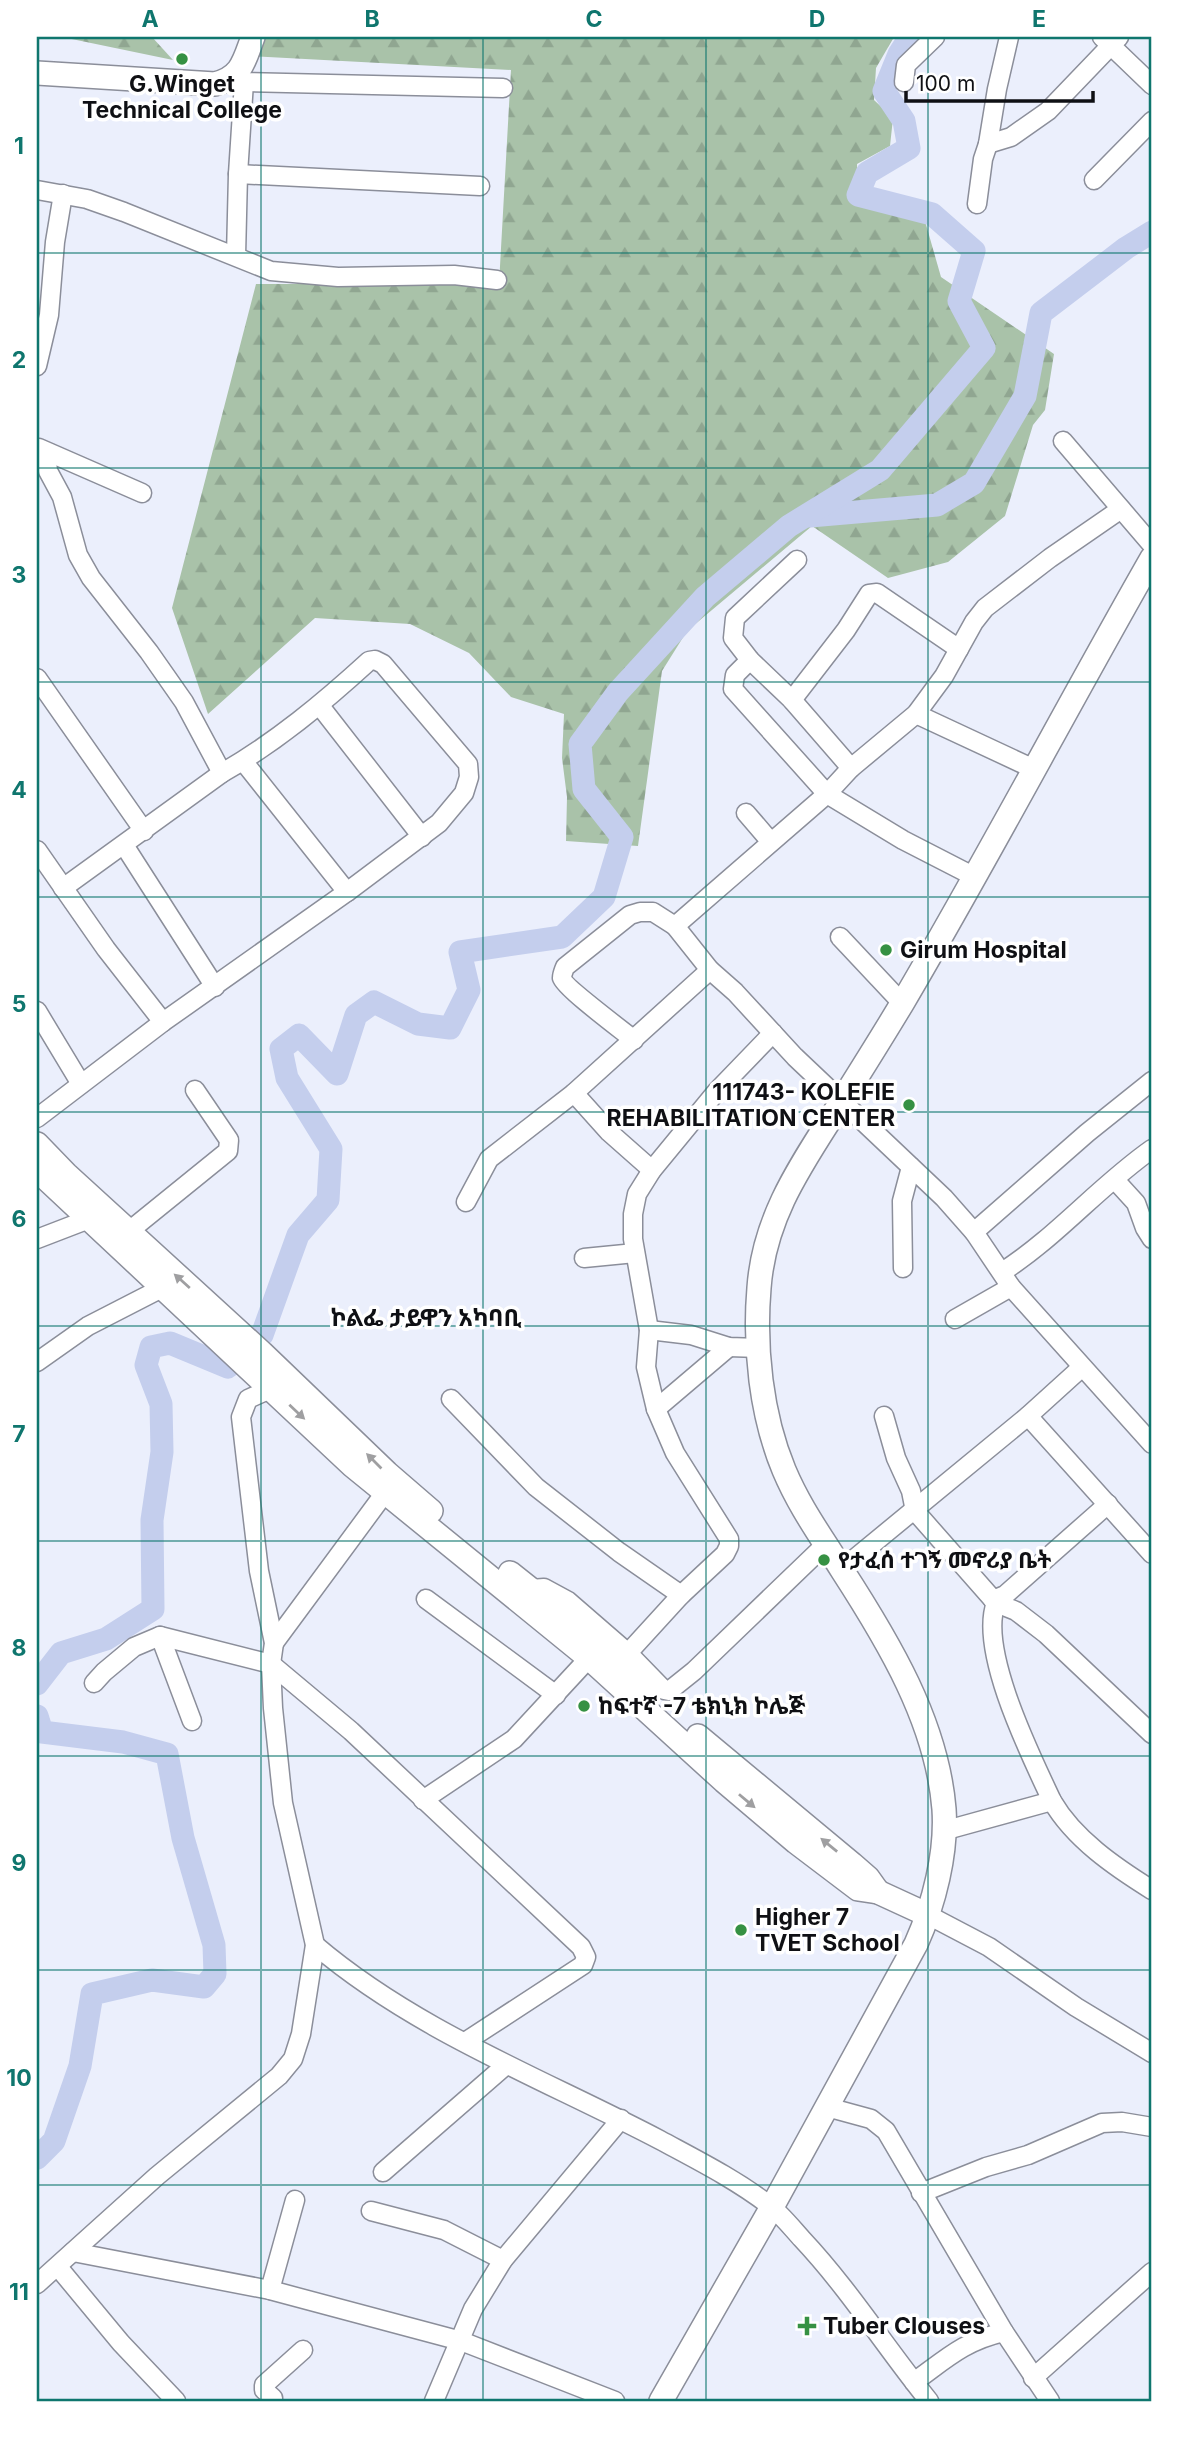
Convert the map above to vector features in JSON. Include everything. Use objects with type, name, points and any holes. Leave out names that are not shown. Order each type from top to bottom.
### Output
[{"type":"main road","points":[[37,58],[211,71],[225,67],[239,37]]},
{"type":"main road","points":[[37,73],[206,85],[239,80],[253,37]]},
{"type":"main road","points":[[661,2401],[772,2207],[916,1944],[928,1915],[941,1856],[944,1809],[937,1770],[919,1712],[905,1678],[842,1569],[812,1526],[778,1457],[765,1395],[759,1348],[759,1289],[771,1226],[797,1172],[902,1003],[975,877],[1152,558]]},
{"type":"main road","points":[[37,1144],[162,1288],[226,1334]]},
{"type":"main road","points":[[37,1170],[96,1213],[128,1231],[226,1334],[281,1384],[412,1496],[531,1589],[730,1765],[852,1864],[868,1878],[878,1892],[928,1915]]},
{"type":"main road","points":[[281,1384],[384,1494],[589,1658],[623,1668]]},
{"type":"street","points":[[904,82],[906,65],[935,37]]},
{"type":"street","points":[[977,204],[981,167],[1009,37]]},
{"type":"street","points":[[988,144],[1011,137],[1048,111],[1111,40],[1152,85]]},
{"type":"street","points":[[236,256],[239,80],[503,88]]},
{"type":"street","points":[[1094,180],[1152,121]]},
{"type":"street","points":[[238,174],[480,186]]},
{"type":"street","points":[[37,190],[87,200],[124,212],[271,271],[338,277],[454,275],[497,280]]},
{"type":"street","points":[[37,366],[63,194]]},
{"type":"street","points":[[1063,442],[1152,545]]},
{"type":"street","points":[[41,449],[142,493]]},
{"type":"street","points":[[41,449],[48,471],[62,497],[78,555],[91,578],[178,694],[222,773]]},
{"type":"street","points":[[675,926],[827,794],[851,768],[916,714],[944,676],[974,622],[985,608],[1050,558],[1121,509]]},
{"type":"street","points":[[797,560],[735,618],[733,638],[750,660],[792,700],[851,768]]},
{"type":"street","points":[[792,700],[872,593],[877,593],[959,649]]},
{"type":"street","points":[[750,660],[735,675],[733,689],[827,794],[903,840],[975,877]]},
{"type":"street","points":[[37,1118],[163,1022],[422,837],[460,800],[469,777],[468,764],[379,662],[369,661],[320,706],[63,888]]},
{"type":"street","points":[[37,678],[144,831]]},
{"type":"street","points":[[320,706],[422,837]]},
{"type":"street","points":[[916,714],[1034,769]]},
{"type":"street","points":[[243,761],[348,892]]},
{"type":"street","points":[[746,813],[771,841]]},
{"type":"street","points":[[124,845],[215,987]]},
{"type":"street","points":[[37,850],[163,1022]]},
{"type":"street","points":[[634,1040],[563,981],[565,967],[631,915],[640,912],[657,913],[675,926],[710,970],[735,992],[795,1057],[944,1198],[974,1232],[1007,1279],[1082,1368],[1152,1444]]},
{"type":"street","points":[[840,937],[902,1003]]},
{"type":"street","points":[[466,1202],[489,1159],[574,1093],[710,970]]},
{"type":"street","points":[[37,1011],[81,1084]]},
{"type":"street","points":[[773,1033],[717,1091],[652,1170],[637,1194],[634,1207],[635,1253],[649,1330],[646,1367],[656,1409],[675,1453],[729,1542],[725,1554],[681,1595],[623,1668],[664,1690],[671,1691],[825,1545]]},
{"type":"street","points":[[974,1232],[1087,1133],[1152,1081]]},
{"type":"street","points":[[128,1231],[228,1151],[229,1140],[195,1090]]},
{"type":"street","points":[[574,1093],[609,1132],[652,1170]]},
{"type":"street","points":[[955,1319],[1007,1279],[1022,1259],[1152,1149]]},
{"type":"street","points":[[903,1268],[902,1201],[911,1167]]},
{"type":"street","points":[[1115,1180],[1136,1203],[1144,1228],[1152,1239]]},
{"type":"street","points":[[37,1239],[96,1213]]},
{"type":"street","points":[[584,1258],[635,1253]]},
{"type":"street","points":[[37,1362],[88,1326],[162,1288]]},
{"type":"street","points":[[649,1330],[691,1335],[729,1347],[759,1348]]},
{"type":"street","points":[[656,1409],[729,1347]]},
{"type":"street","points":[[842,1569],[915,1511],[1082,1368]]},
{"type":"street","points":[[37,2284],[157,2176],[201,2143],[288,2068],[301,2034],[315,1945],[283,1803],[273,1708],[271,1664],[274,1643],[258,1571],[241,1417],[248,1399],[281,1384]]},
{"type":"street","points":[[451,1399],[536,1487],[619,1552],[681,1595]]},
{"type":"street","points":[[884,1416],[896,1458],[911,1491],[915,1511],[994,1601],[1016,1611],[1046,1634],[1152,1734]]},
{"type":"street","points":[[1028,1416],[1152,1554]]},
{"type":"street","points":[[274,1643],[384,1494]]},
{"type":"street","points":[[994,1601],[1005,1595],[1108,1504]]},
{"type":"street","points":[[426,1599],[556,1695]]},
{"type":"street","points":[[994,1601],[992,1620],[999,1675],[1052,1801],[1063,1820],[1084,1839],[1152,1890]]},
{"type":"street","points":[[160,1636],[192,1721]]},
{"type":"street","points":[[94,1683],[134,1647],[160,1636],[271,1664],[323,1707],[581,1947],[586,1957],[579,1967],[465,2042]]},
{"type":"street","points":[[423,1800],[514,1739],[589,1658]]},
{"type":"street","points":[[943,1832],[1052,1801]]},
{"type":"street","points":[[928,1915],[989,1947],[1121,2036],[1152,2053]]},
{"type":"street","points":[[315,1945],[342,1968],[407,2009],[506,2065],[621,2119],[705,2164],[772,2207],[820,2258],[929,2401]]},
{"type":"street","points":[[311,1972],[342,1968]]},
{"type":"street","points":[[383,2172],[506,2065]]},
{"type":"street","points":[[827,2107],[871,2119],[881,2125],[1004,2332],[1050,2401]]},
{"type":"street","points":[[437,2400],[473,2309],[503,2260],[621,2119]]},
{"type":"street","points":[[921,2193],[986,2167],[1028,2155],[1101,2123],[1122,2122],[1152,2127]]},
{"type":"street","points":[[270,2290],[295,2200]]},
{"type":"street","points":[[370,2211],[444,2230],[503,2260]]},
{"type":"street","points":[[74,2252],[270,2290],[461,2341],[615,2401]]},
{"type":"street","points":[[58,2267],[121,2343],[176,2401]]},
{"type":"street","points":[[1033,2378],[1152,2273]]},
{"type":"street","points":[[914,2382],[974,2340],[1004,2332]]},
{"type":"street","points":[[273,2401],[264,2385],[303,2350]]},
{"type":"green space","points":[[62,37],[152,37],[173,60]]},
{"type":"green space","points":[[256,37],[894,37],[876,68],[874,100],[893,118],[890,146],[857,164],[858,202],[925,221],[941,277],[1054,354],[1045,410],[1033,425],[1005,516],[948,562],[888,578],[812,526],[687,631],[662,671],[638,846],[566,841],[567,797],[562,758],[564,714],[511,697],[469,653],[410,624],[315,618],[208,714],[172,608],[256,284],[499,284],[511,70],[250,56]]},
{"type":"waterway","points":[[37,1684],[61,1653],[106,1639],[153,1609],[152,1520],[162,1452],[161,1404],[146,1365],[151,1347],[170,1343],[228,1367],[262,1335],[298,1235],[328,1200],[331,1149],[287,1078],[281,1049],[299,1035],[337,1074],[356,1015],[374,1002],[418,1024],[450,1028],[469,990],[460,952],[562,937],[604,897],[622,837],[584,789],[580,744],[618,692],[705,597],[789,526],[880,470],[984,348],[959,301],[974,251],[932,214],[858,195],[867,173],[909,148],[904,121],[884,91],[899,54],[910,37]]},
{"type":"waterway","points":[[810,516],[937,505],[974,483],[1025,396],[1041,313],[1126,248],[1152,232]]},
{"type":"waterway","points":[[37,1716],[42,1732],[123,1742],[167,1754],[183,1838],[214,1945],[215,1974],[204,1987],[152,1980],[92,1994],[80,2066],[54,2141],[37,2158]]},
{"type":"place","name":"G.Winget Technical College","points":[[182,59]]},
{"type":"place","name":"Girum Hospital","points":[[886,950]]},
{"type":"place","name":"111743- KOLEFIE REHABILITATION CENTER","points":[[909,1105]]},
{"type":"place","name":"የታፈሰ ተገኝ መኖሪያ ቤት","points":[[824,1560]]},
{"type":"place","name":"ከፍተኛ -7 ቴክኒክ ኮሌጅ","points":[[584,1706]]},
{"type":"place","name":"Higher 7 TVET School","points":[[741,1930]]},
{"type":"place","name":"Tuber Clouses","points":[[807,2326]]},
{"type":"district","name":"ኮልፌ ታይዋን አካባቢ","points":[[426,1317]]}]
